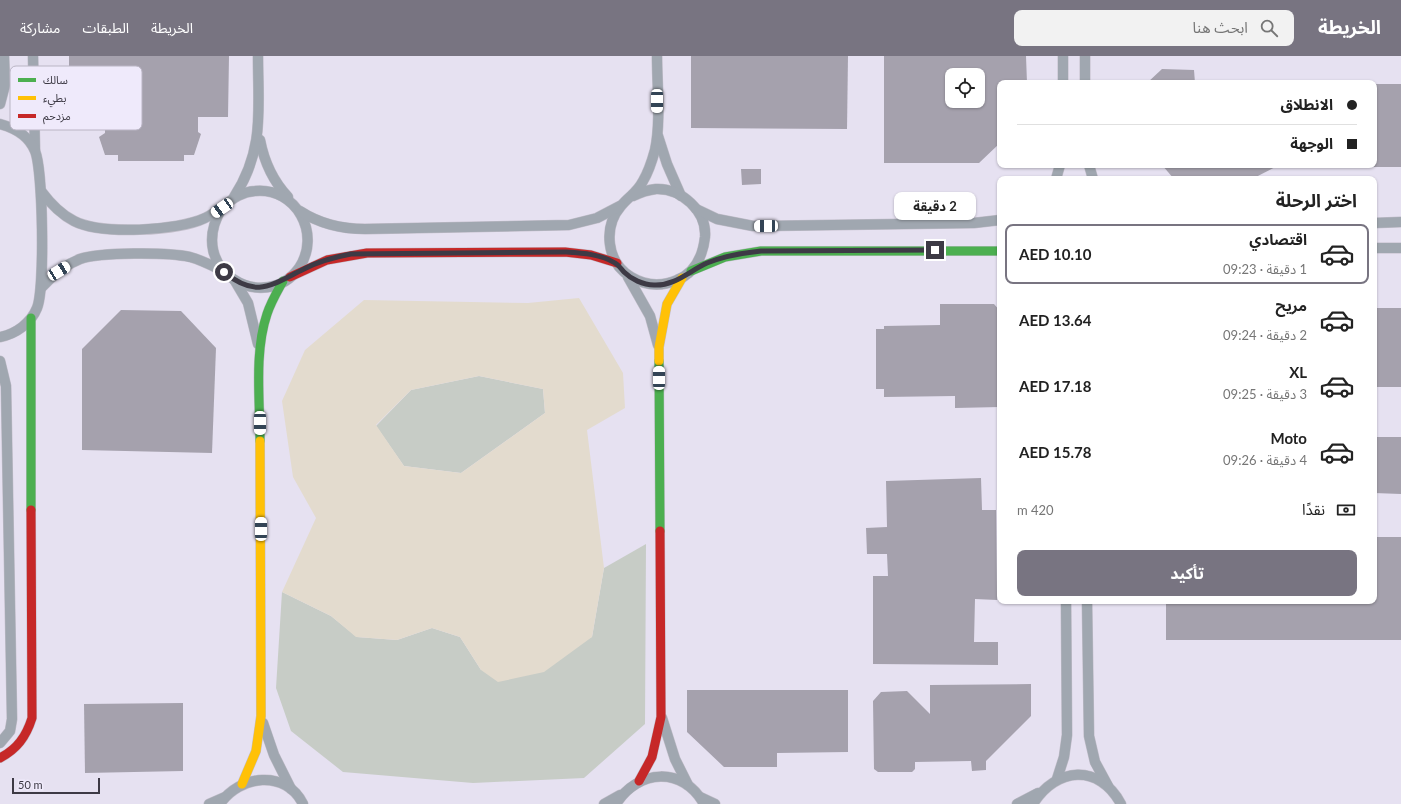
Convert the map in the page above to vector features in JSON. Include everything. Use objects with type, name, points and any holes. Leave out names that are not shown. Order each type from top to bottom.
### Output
[{"type":"street","points":[[0,104],[5,85],[4,56]]},
{"type":"street","points":[[33,56],[33,66]]},
{"type":"street","points":[[234,198],[250,168],[258,134],[258,56]]},
{"type":"street","points":[[633,196],[651,165],[655,148],[657,130],[657,56]]},
{"type":"street","points":[[1063,56],[1063,80]]},
{"type":"street","points":[[1085,56],[1085,80]]},
{"type":"street","points":[[0,124],[10,128]]},
{"type":"street","points":[[0,337],[13,333],[23,327],[31,318],[40,299],[41,288],[41,191],[38,160],[28,140],[14,130]]},
{"type":"street","points":[[34,130],[34,150]]},
{"type":"street","points":[[657,130],[667,164],[681,196]]},
{"type":"street","points":[[209,804],[222,801],[242,784],[254,758],[260,737],[260,353],[263,323],[266,312],[287,279],[303,260],[307,250],[307,230],[296,207],[274,178],[262,150],[258,134]]},
{"type":"street","points":[[41,191],[50,203],[75,221],[104,229],[166,228],[186,225],[205,218],[243,193],[264,190],[275,192],[296,207],[324,223],[351,229],[569,225],[597,218],[622,205],[633,196],[645,191],[657,189],[670,191],[681,196],[696,209],[717,219],[752,226],[966,223],[997,220]]},
{"type":"street","points":[[622,205],[614,215],[610,233],[611,252],[617,263],[635,287],[650,316],[659,347]]},
{"type":"street","points":[[222,208],[215,220],[212,240],[216,260],[224,272]]},
{"type":"street","points":[[691,271],[699,260],[704,247],[705,234],[702,220],[696,209]]},
{"type":"street","points":[[1377,223],[1401,222]]},
{"type":"street","points":[[1377,248],[1401,248]]},
{"type":"street","points":[[626,274],[639,282],[653,285],[668,284],[682,278],[691,271],[725,257],[761,251],[997,251]]},
{"type":"street","points":[[41,288],[69,264],[93,256],[178,255],[202,261],[224,272],[235,281],[249,286],[264,287],[287,279],[314,264],[335,257],[368,254],[565,252],[591,255],[617,263]]},
{"type":"street","points":[[639,781],[652,757],[661,717],[659,347],[668,304],[682,278]]},
{"type":"street","points":[[235,281],[248,303],[260,353]]},
{"type":"street","points":[[0,758],[18,746],[25,738],[32,718],[31,318]]},
{"type":"street","points":[[0,361],[6,386],[12,719],[10,731],[0,743]]},
{"type":"street","points":[[1057,779],[1064,758],[1067,734],[1066,604]]},
{"type":"street","points":[[1087,604],[1089,736],[1095,762],[1108,786],[1122,804]]},
{"type":"street","points":[[261,716],[274,755],[292,791]]},
{"type":"street","points":[[661,717],[675,759],[688,785],[702,801],[715,804]]},
{"type":"street","points":[[1017,804],[1040,792],[1057,779],[1073,775],[1089,776],[1108,786]]},
{"type":"street","points":[[604,804],[622,794],[639,781],[652,777],[677,779],[688,785]]},
{"type":"street","points":[[242,784],[257,780],[273,781],[292,791],[304,803]]},
{"type":"street","points":[[1032,804],[1040,792]]},
{"type":"street","points":[[616,804],[622,794]]},
{"type":"shaded area","points":[[479,376],[543,389],[545,413],[461,473],[404,466],[376,426],[411,390]]},
{"type":"shaded area","points":[[646,544],[645,724],[584,778],[473,783],[343,772],[291,731],[276,688],[282,592],[331,616],[357,637],[397,640],[432,628],[460,637],[481,670],[592,637],[604,568]]},
{"type":"sand","points":[[579,298],[623,373],[625,408],[587,430],[604,568],[592,637],[544,672],[498,682],[481,670],[460,637],[432,628],[397,640],[356,637],[331,616],[282,592],[316,518],[293,477],[282,401],[305,350],[364,300],[528,303]],"holes":[[[479,376],[543,389],[545,413],[461,473],[404,466],[376,425],[411,390]]]},
{"type":"building","points":[[69,56],[229,56],[228,117],[198,117],[198,132],[201,134],[194,155],[184,155],[184,161],[118,161],[118,155],[105,155],[99,137],[105,133],[105,130],[142,130],[142,66],[69,66]]},
{"type":"building","points":[[691,56],[848,56],[847,129],[691,128]]},
{"type":"building","points":[[884,56],[1026,56],[1027,80],[997,80],[997,146],[979,163],[884,163]]},
{"type":"building","points":[[1162,69],[1194,70],[1195,80],[1150,80]]},
{"type":"building","points":[[1377,84],[1401,84],[1401,167],[1377,167]]},
{"type":"building","points":[[1165,168],[1273,168],[1258,176],[1171,176]]},
{"type":"building","points":[[741,169],[761,169],[761,184],[742,185]]},
{"type":"building","points":[[940,304],[994,304],[997,308],[997,407],[955,408],[955,396],[884,397],[884,389],[876,389],[876,329],[884,329],[884,326],[940,325]]},
{"type":"building","points":[[1377,308],[1401,308],[1401,387],[1377,387]]},
{"type":"building","points":[[121,310],[181,311],[216,348],[212,453],[82,450],[82,349]]},
{"type":"building","points":[[1377,437],[1401,437],[1401,494],[1377,493]]},
{"type":"building","points":[[981,478],[982,510],[996,510],[997,600],[975,599],[974,642],[998,642],[998,665],[873,664],[873,576],[888,576],[887,554],[867,554],[866,528],[887,527],[886,481]]},
{"type":"building","points":[[1377,537],[1401,537],[1401,640],[1166,640],[1166,604],[1377,604]]},
{"type":"building","points":[[1031,684],[1031,716],[986,761],[986,770],[972,771],[971,761],[915,762],[915,769],[912,772],[878,772],[874,769],[873,701],[881,692],[907,691],[930,714],[930,685]]},
{"type":"building","points":[[687,690],[848,690],[848,752],[777,753],[777,767],[724,767],[687,732]]},
{"type":"building","points":[[183,703],[183,771],[85,773],[84,704]]},
{"type":"traffic: fast","points":[[691,271],[725,257],[761,251],[997,251]]},
{"type":"traffic: fast","points":[[260,441],[260,344],[267,314],[283,281]]},
{"type":"traffic: fast","points":[[31,318],[31,510]]},
{"type":"traffic: fast","points":[[659,361],[660,531]]},
{"type":"traffic: slow","points":[[659,361],[659,347],[667,304],[682,278]]},
{"type":"traffic: slow","points":[[242,784],[256,751],[261,716],[260,441]]},
{"type":"traffic: jam","points":[[290,277],[327,260],[367,253],[565,252],[591,255],[617,263]]},
{"type":"traffic: jam","points":[[0,758],[11,751],[20,742],[24,737],[32,718],[31,510]]},
{"type":"traffic: jam","points":[[639,781],[652,757],[661,717],[660,531]]},
{"type":"route","points":[[224,272],[235,281],[244,285],[264,287],[283,281],[319,262],[351,254],[578,252],[604,258],[617,263],[626,274],[639,282],[653,285],[668,284],[708,263],[742,253],[761,251],[935,250]]}]
